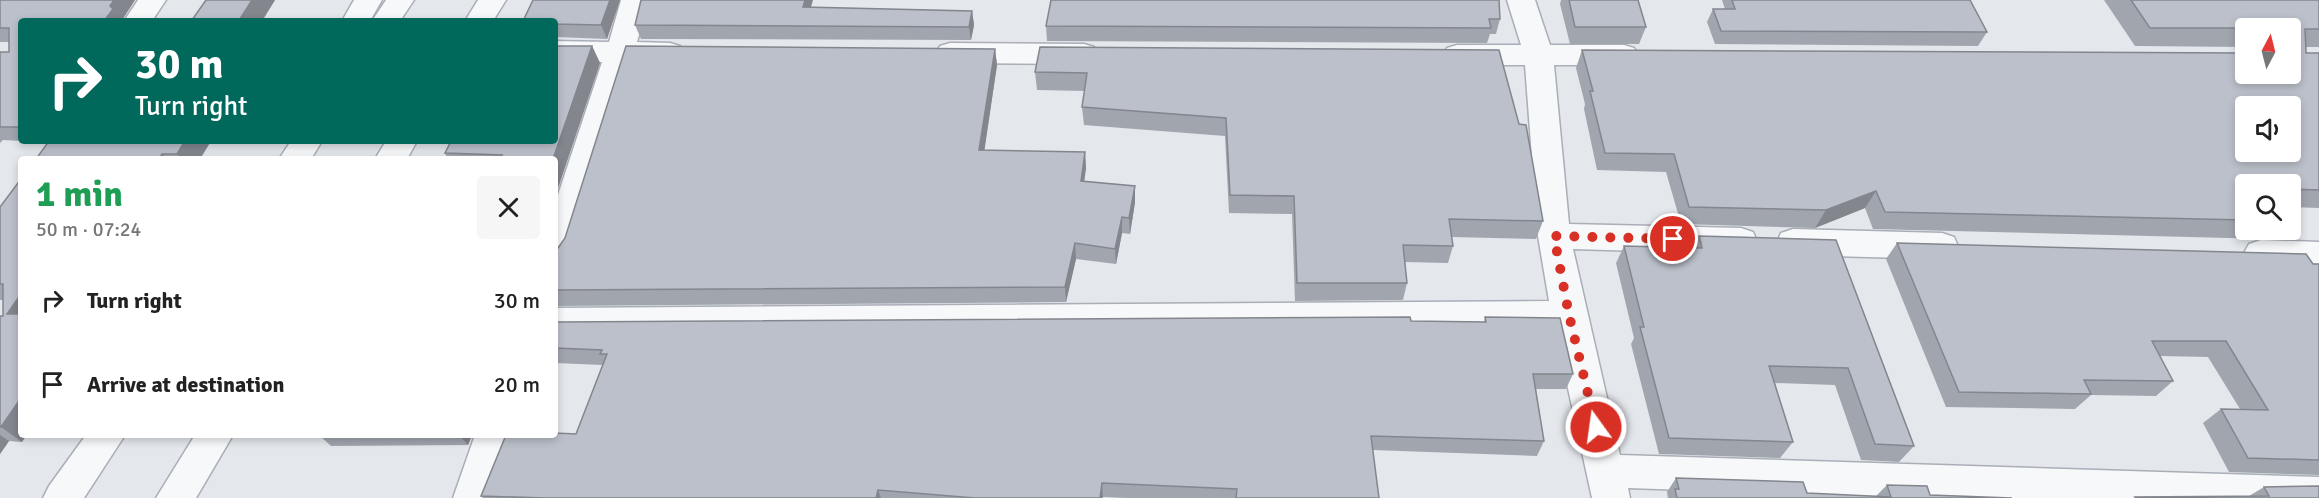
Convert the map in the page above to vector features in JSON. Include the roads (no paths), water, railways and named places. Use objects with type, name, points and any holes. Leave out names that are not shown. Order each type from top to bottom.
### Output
[{"type":"street","points":[[140,18],[152,0]]},
{"type":"street","points":[[358,18],[368,0]]},
{"type":"street","points":[[388,18],[400,0]]},
{"type":"street","points":[[480,18],[492,0]]},
{"type":"street","points":[[558,243],[635,0]]},
{"type":"street","points":[[1521,0],[1539,55],[1554,236],[1569,315],[1609,485],[2319,494]]},
{"type":"street","points":[[558,51],[692,53]]},
{"type":"street","points":[[919,53],[1110,54]]},
{"type":"street","points":[[1432,54],[1647,55]]},
{"type":"street","points":[[1554,236],[1972,246]]},
{"type":"street","points":[[2235,253],[2319,255]]},
{"type":"street","points":[[558,322],[1569,315]]},
{"type":"street","points":[[62,498],[105,438]]},
{"type":"street","points":[[175,498],[213,438]]},
{"type":"street","points":[[471,498],[492,438]]}]
